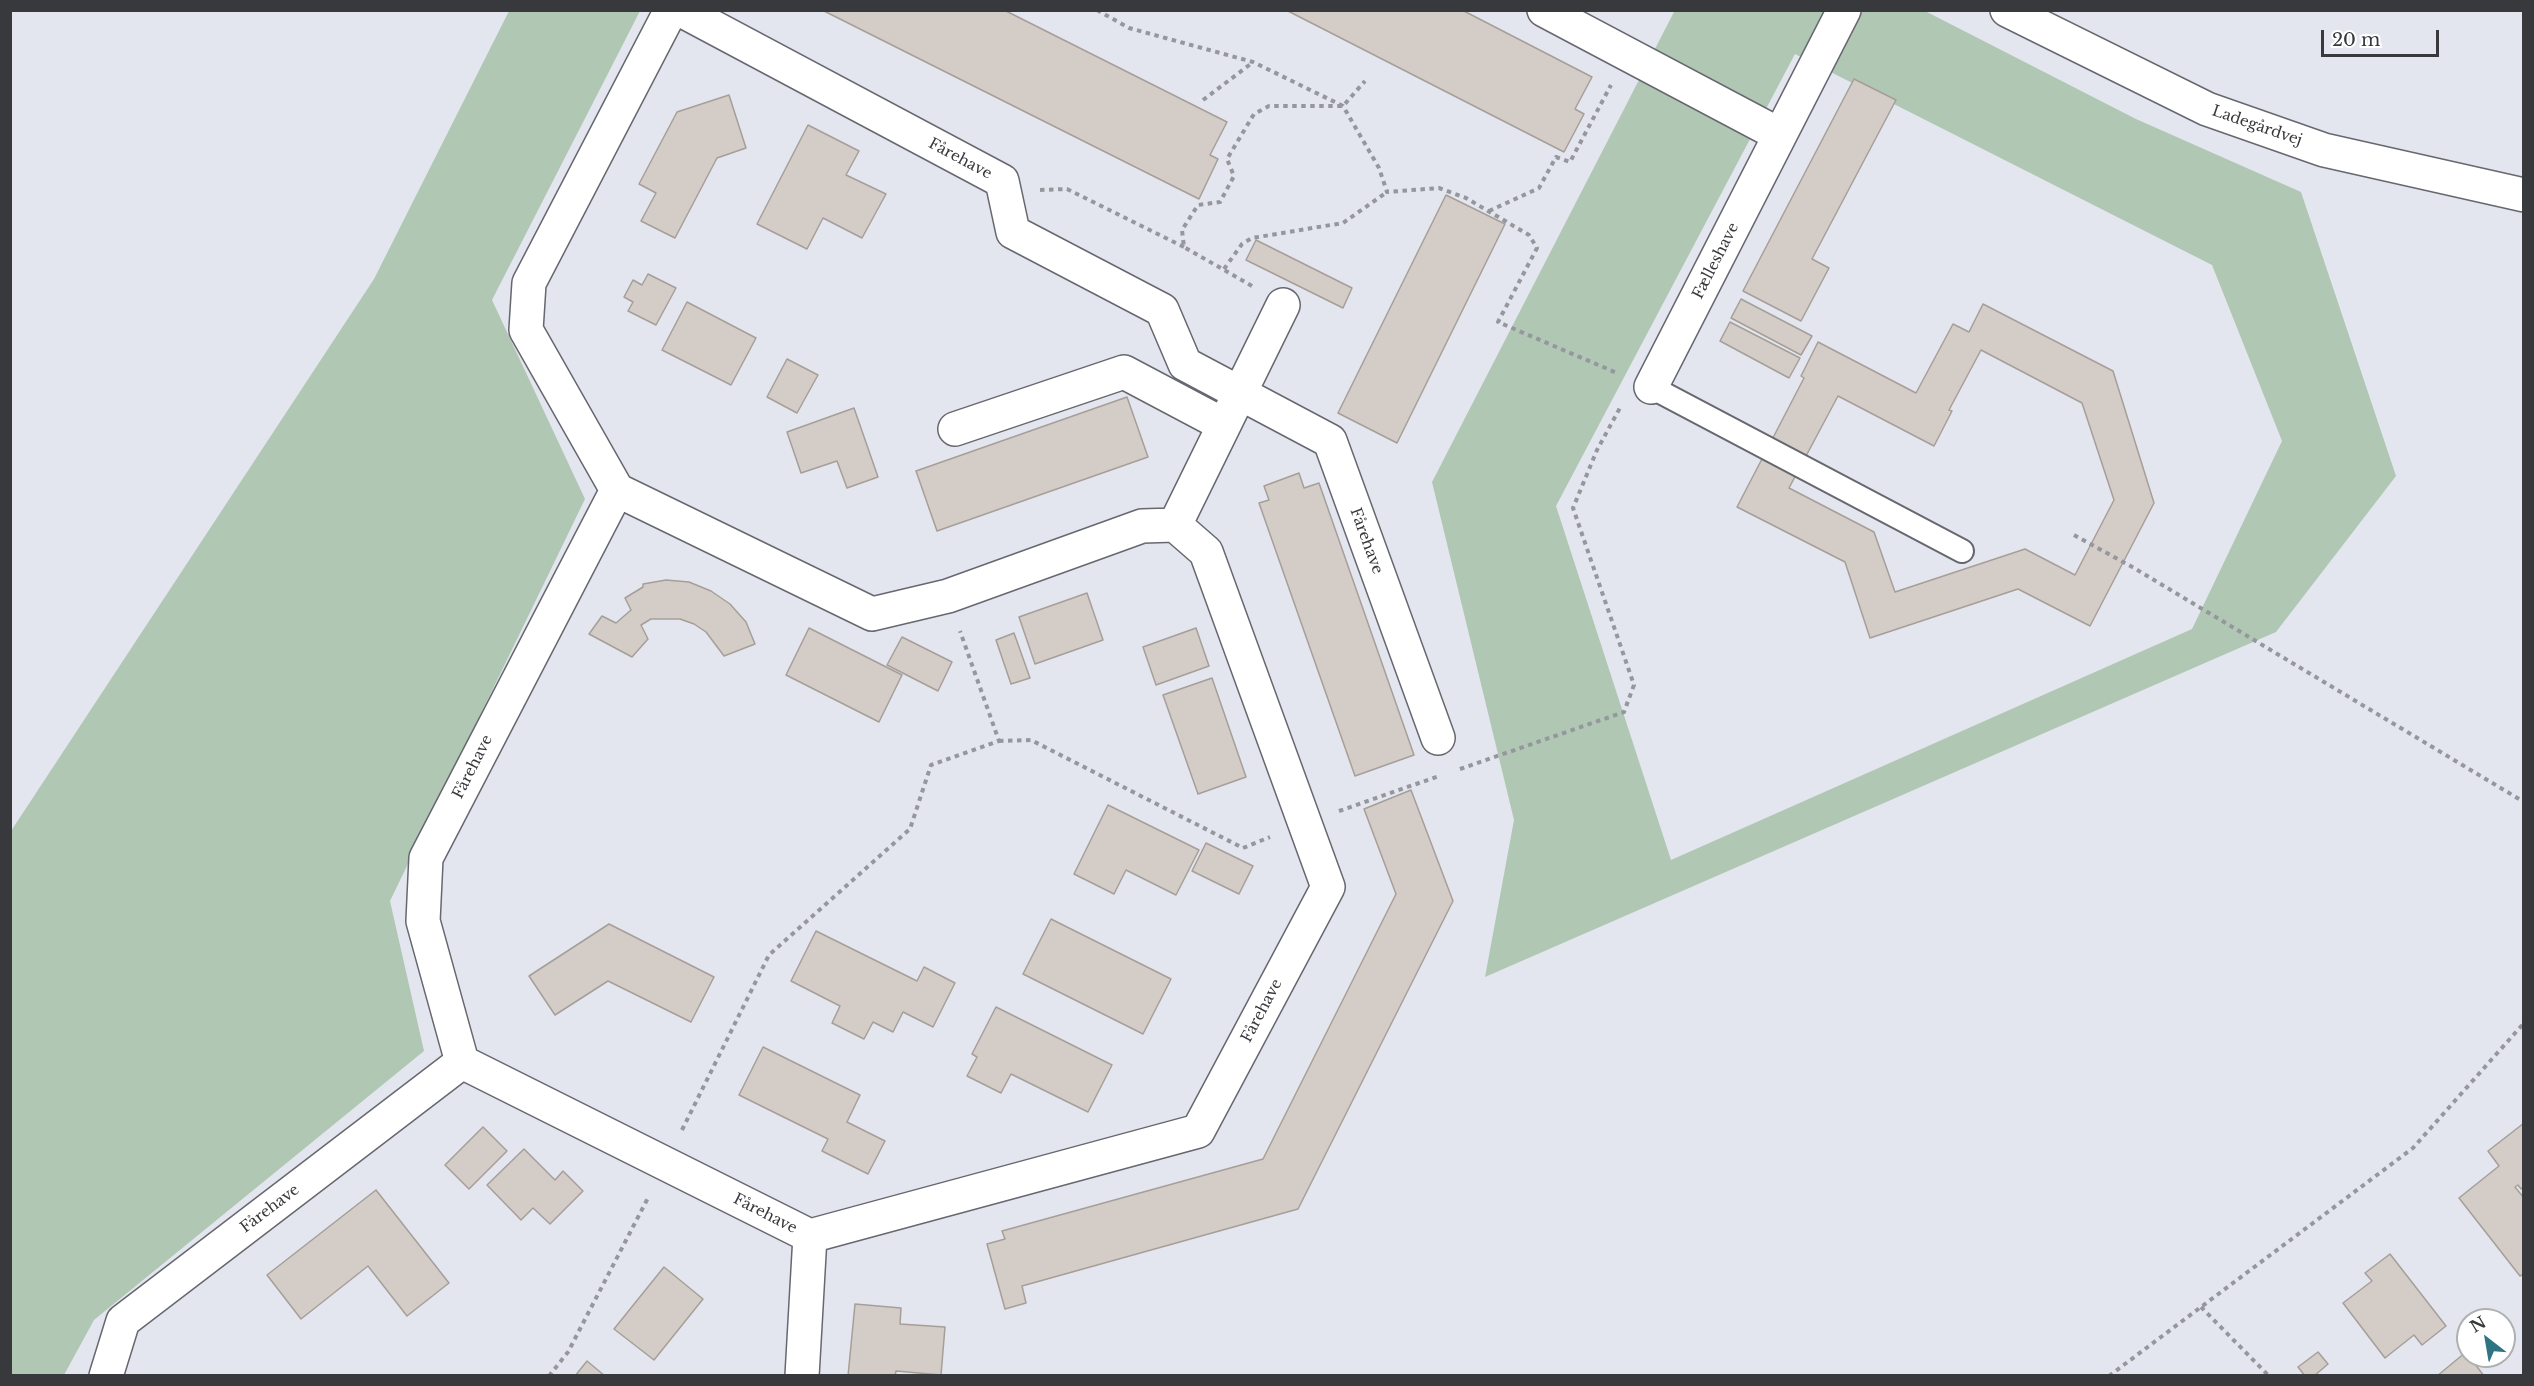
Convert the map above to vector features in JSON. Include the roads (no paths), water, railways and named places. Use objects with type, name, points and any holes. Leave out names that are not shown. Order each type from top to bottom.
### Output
[{"type":"street","points":[[671,10],[529,283],[526,330],[617,490],[872,614],[948,596],[1142,526],[1175,525],[1283,305]]},
{"type":"street","name":"Fårehave","points":[[681,10],[1002,182],[1013,232],[1162,310],[1185,364],[1240,391],[1330,441],[1438,738]]},
{"type":"street","points":[[1544,10],[1780,135]]},
{"type":"street","name":"Fælleshave","points":[[1651,387],[1844,10]]},
{"type":"street","name":"Ladegårdvej","points":[[2007,10],[2207,109],[2324,150],[2523,195]]},
{"type":"street","points":[[955,429],[1124,372],[1224,425]]},
{"type":"street","name":"Fårehave","points":[[617,490],[426,858],[423,921],[462,1062],[810,1236],[1198,1131],[1328,887],[1206,552],[1175,525]]},
{"type":"street","name":"Fårehave","points":[[106,1376],[123,1321],[462,1062]]},
{"type":"street","name":"Fårehave","points":[[802,1376],[810,1236]]},
{"type":"lane","points":[[1651,387],[1962,551]]}]
